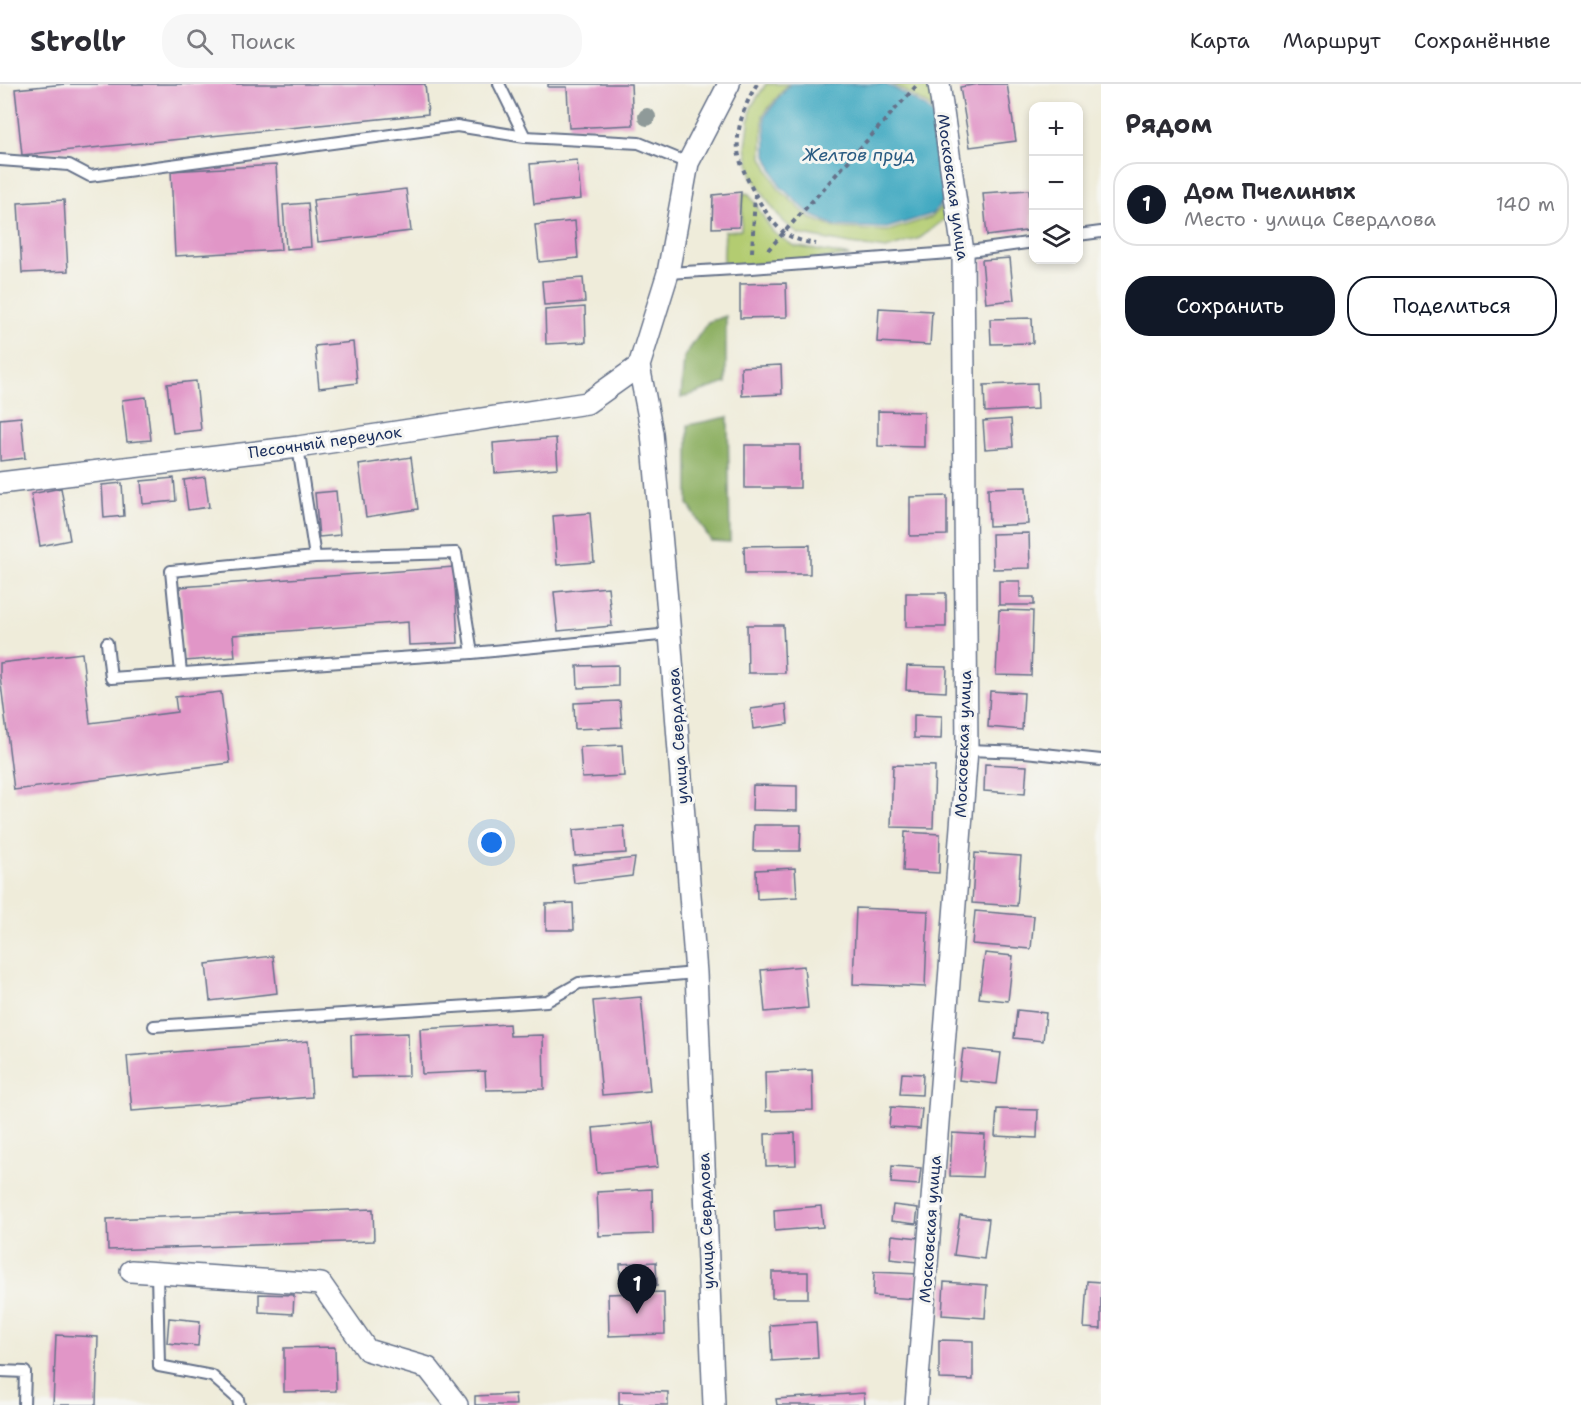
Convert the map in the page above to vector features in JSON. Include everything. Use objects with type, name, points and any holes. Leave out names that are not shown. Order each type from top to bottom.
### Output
[{"type":"street","name":"улица Свердлова","points":[[714,1405],[696,973],[652,433],[639,366],[668,273],[688,163],[729,84]]},
{"type":"street","name":"Московская улица","points":[[916,1405],[967,750],[963,252],[939,84]]},
{"type":"street","name":"Песочный переулок","points":[[0,483],[298,447],[587,403],[639,366]]},
{"type":"street","points":[[131,1270],[321,1284],[367,1350],[428,1368],[457,1405]]},
{"type":"lane","points":[[499,84],[525,137]]},
{"type":"lane","points":[[0,160],[69,165],[90,176],[457,126],[525,137],[639,143],[688,163]]},
{"type":"lane","points":[[1083,234],[1101,232]]},
{"type":"lane","points":[[668,273],[963,252],[1029,243]]},
{"type":"lane","points":[[298,447],[315,557]]},
{"type":"lane","points":[[181,673],[171,571],[315,557],[456,553],[472,654]]},
{"type":"lane","points":[[107,643],[111,678],[472,654],[670,634]]},
{"type":"lane","points":[[967,750],[1025,752],[1101,760]]},
{"type":"lane","points":[[154,1026],[547,1001],[579,983],[696,973]]},
{"type":"lane","points":[[158,1272],[159,1366],[212,1376],[238,1399],[239,1405]]},
{"type":"lane","points":[[0,1371],[25,1372],[24,1405]]},
{"type":"path","points":[[756,84],[741,120],[738,151],[747,181],[783,233],[801,242],[822,245]]},
{"type":"path","points":[[752,268],[915,87]]},
{"type":"path","points":[[752,268],[755,193]]},
{"type":"green space","points":[[766,84],[788,84],[763,115],[762,157],[778,188],[810,218],[835,228],[888,231],[932,217],[951,197],[952,208],[946,218],[920,238],[886,249],[798,234],[771,206],[752,177],[746,148],[751,107]]},
{"type":"green space","points":[[892,84],[934,84],[937,115],[929,106]]},
{"type":"green space","points":[[743,193],[749,194],[773,232],[794,246],[850,256],[723,267],[725,231],[741,230]]},
{"type":"green space","points":[[726,316],[726,383],[681,398],[684,357],[708,322]]},
{"type":"green space","points":[[728,417],[730,542],[711,541],[688,504],[688,425]]},
{"type":"water","name":"Желтов пруд","points":[[790,84],[884,84],[927,108],[938,120],[949,194],[932,214],[887,228],[836,226],[811,215],[780,186],[766,156],[765,116]]},
{"type":"building","points":[[66,84],[425,84],[428,114],[22,155],[15,89]]},
{"type":"building","points":[[548,84],[631,84],[633,125],[569,128],[567,87],[548,87]]},
{"type":"building","points":[[1007,84],[1016,141],[970,147],[960,87]]},
{"type":"building","points":[[577,160],[581,199],[534,204],[530,164]]},
{"type":"building","points":[[276,165],[281,250],[175,256],[171,171]]},
{"type":"building","points":[[406,189],[411,231],[318,242],[313,200]]},
{"type":"building","points":[[1029,190],[1029,231],[987,236],[983,193]]},
{"type":"building","points":[[741,192],[739,227],[712,228],[713,195]]},
{"type":"building","points":[[64,200],[68,271],[22,273],[18,203]]},
{"type":"building","points":[[308,203],[311,247],[286,249],[283,205]]},
{"type":"building","points":[[575,221],[578,258],[539,262],[535,225]]},
{"type":"building","points":[[1010,258],[1014,300],[986,303],[982,260]]},
{"type":"building","points":[[583,278],[585,302],[544,305],[542,281]]},
{"type":"building","points":[[786,283],[787,317],[740,318],[740,284]]},
{"type":"building","points":[[585,307],[586,342],[546,344],[545,310]]},
{"type":"building","points":[[879,308],[932,311],[930,345],[877,342]]},
{"type":"building","points":[[1032,318],[1033,343],[991,344],[990,319]]},
{"type":"building","points":[[353,342],[357,383],[319,388],[315,346]]},
{"type":"building","points":[[781,365],[782,394],[742,396],[741,367]]},
{"type":"building","points":[[196,381],[201,430],[173,433],[167,384]]},
{"type":"building","points":[[1037,383],[1038,409],[985,412],[984,385]]},
{"type":"building","points":[[146,397],[151,440],[127,442],[122,400]]},
{"type":"building","points":[[878,411],[924,412],[924,447],[878,446]]},
{"type":"building","points":[[21,417],[25,458],[0,461],[0,419]]},
{"type":"building","points":[[1011,419],[1013,447],[985,449],[983,421]]},
{"type":"building","points":[[556,438],[558,468],[495,473],[493,443]]},
{"type":"building","points":[[745,445],[800,445],[800,488],[745,488]]},
{"type":"building","points":[[411,457],[418,509],[366,517],[359,465]]},
{"type":"building","points":[[205,477],[209,507],[188,510],[184,480]]},
{"type":"building","points":[[174,478],[176,501],[143,504],[141,481]]},
{"type":"building","points":[[122,483],[124,516],[104,518],[102,485]]},
{"type":"building","points":[[1026,487],[1028,524],[989,526],[988,488]]},
{"type":"building","points":[[61,488],[70,540],[40,546],[31,494]]},
{"type":"building","points":[[336,491],[340,535],[319,537],[315,493]]},
{"type":"building","points":[[947,496],[947,535],[910,536],[910,497]]},
{"type":"building","points":[[590,513],[594,562],[557,565],[553,516]]},
{"type":"building","points":[[1029,533],[1030,568],[993,569],[992,534]]},
{"type":"building","points":[[810,545],[810,574],[745,574],[744,546]]},
{"type":"building","points":[[454,567],[458,643],[409,645],[408,622],[233,635],[235,657],[185,661],[180,587]]},
{"type":"building","points":[[999,581],[1020,581],[1020,597],[1034,597],[1034,605],[999,605]]},
{"type":"building","points":[[608,587],[612,626],[558,631],[554,592]]},
{"type":"building","points":[[906,593],[946,593],[946,627],[906,627]]},
{"type":"building","points":[[999,610],[1033,611],[1031,676],[996,675]]},
{"type":"building","points":[[747,625],[783,625],[785,673],[748,673]]},
{"type":"building","points":[[82,653],[90,723],[177,712],[175,697],[221,692],[230,763],[14,790],[0,663]]},
{"type":"building","points":[[618,665],[618,686],[578,688],[577,666]]},
{"type":"building","points":[[907,666],[947,667],[946,692],[906,690]]},
{"type":"building","points":[[990,691],[1024,693],[1022,730],[988,727]]},
{"type":"building","points":[[620,701],[622,727],[575,729],[574,703]]},
{"type":"building","points":[[786,704],[788,724],[753,729],[751,709]]},
{"type":"building","points":[[914,715],[942,716],[941,739],[914,738]]},
{"type":"building","points":[[622,745],[624,776],[582,778],[580,747]]},
{"type":"building","points":[[985,764],[1027,766],[1025,794],[984,791]]},
{"type":"building","points":[[893,765],[935,766],[933,828],[891,827]]},
{"type":"building","points":[[753,785],[797,786],[797,811],[752,810]]},
{"type":"building","points":[[754,825],[801,825],[800,851],[753,851]]},
{"type":"building","points":[[624,826],[626,853],[575,856],[573,830]]},
{"type":"building","points":[[905,832],[940,834],[939,873],[903,871]]},
{"type":"building","points":[[975,853],[1021,856],[1017,906],[972,903]]},
{"type":"building","points":[[635,858],[632,876],[574,883],[572,865]]},
{"type":"building","points":[[795,868],[797,897],[757,899],[756,870]]},
{"type":"building","points":[[573,903],[574,930],[546,930],[546,904]]},
{"type":"building","points":[[856,908],[928,911],[925,987],[853,984]]},
{"type":"building","points":[[975,911],[1034,916],[1031,949],[972,944]]},
{"type":"building","points":[[985,953],[1013,956],[1008,1001],[979,998]]},
{"type":"building","points":[[273,956],[277,993],[210,1001],[206,964]]},
{"type":"building","points":[[804,966],[808,1008],[765,1012],[761,970]]},
{"type":"building","points":[[641,997],[650,1091],[602,1095],[593,1001]]},
{"type":"building","points":[[1017,1010],[1046,1013],[1043,1041],[1014,1038]]},
{"type":"building","points":[[509,1024],[510,1036],[543,1035],[544,1089],[486,1090],[485,1071],[422,1074],[420,1029]]},
{"type":"building","points":[[408,1033],[409,1076],[352,1077],[351,1035]]},
{"type":"building","points":[[308,1041],[312,1097],[132,1111],[127,1056]]},
{"type":"building","points":[[963,1049],[1001,1053],[997,1084],[959,1080]]},
{"type":"building","points":[[812,1070],[813,1110],[766,1111],[765,1072]]},
{"type":"building","points":[[902,1073],[923,1074],[922,1095],[900,1094]]},
{"type":"building","points":[[891,1107],[922,1109],[920,1129],[889,1127]]},
{"type":"building","points":[[997,1109],[1038,1110],[1037,1138],[995,1136]]},
{"type":"building","points":[[653,1122],[658,1167],[597,1173],[593,1128]]},
{"type":"building","points":[[795,1133],[796,1165],[766,1166],[765,1134]]},
{"type":"building","points":[[952,1133],[985,1135],[982,1177],[950,1176]]},
{"type":"building","points":[[892,1166],[921,1168],[919,1185],[891,1183]]},
{"type":"building","points":[[652,1189],[653,1234],[599,1236],[597,1192]]},
{"type":"building","points":[[893,1205],[918,1208],[916,1224],[891,1221]]},
{"type":"building","points":[[821,1206],[823,1227],[775,1231],[774,1210]]},
{"type":"building","points":[[373,1209],[374,1241],[108,1250],[107,1219]]},
{"type":"building","points":[[960,1215],[989,1219],[984,1259],[954,1255]]},
{"type":"building","points":[[892,1235],[919,1238],[917,1262],[890,1259]]},
{"type":"building","points":[[656,1262],[657,1286],[621,1288],[620,1264]]},
{"type":"building","points":[[772,1272],[808,1272],[808,1298],[772,1298]]},
{"type":"building","points":[[874,1272],[918,1274],[916,1299],[873,1296]]},
{"type":"building","points":[[1087,1281],[1101,1282],[1101,1329],[1084,1328]]},
{"type":"building","points":[[944,1282],[987,1285],[985,1318],[942,1315]]},
{"type":"building","points":[[664,1292],[665,1334],[609,1336],[608,1294]]},
{"type":"building","points":[[259,1294],[294,1295],[293,1314],[259,1312]]},
{"type":"building","points":[[169,1318],[200,1321],[198,1346],[167,1343]]},
{"type":"building","points":[[816,1322],[818,1358],[772,1361],[770,1325]]},
{"type":"building","points":[[56,1335],[98,1337],[96,1405],[53,1405]]},
{"type":"building","points":[[939,1340],[973,1341],[973,1380],[939,1379]]},
{"type":"building","points":[[335,1347],[336,1391],[284,1392],[284,1348]]},
{"type":"building","points":[[619,1391],[668,1392],[668,1405],[619,1405]]},
{"type":"building","points":[[864,1393],[865,1405],[777,1405],[776,1399]]},
{"type":"building","points":[[515,1394],[516,1405],[475,1405],[475,1396]]},
{"type":"place","name":"Дом Пчелиных","points":[[637,1314]]}]
